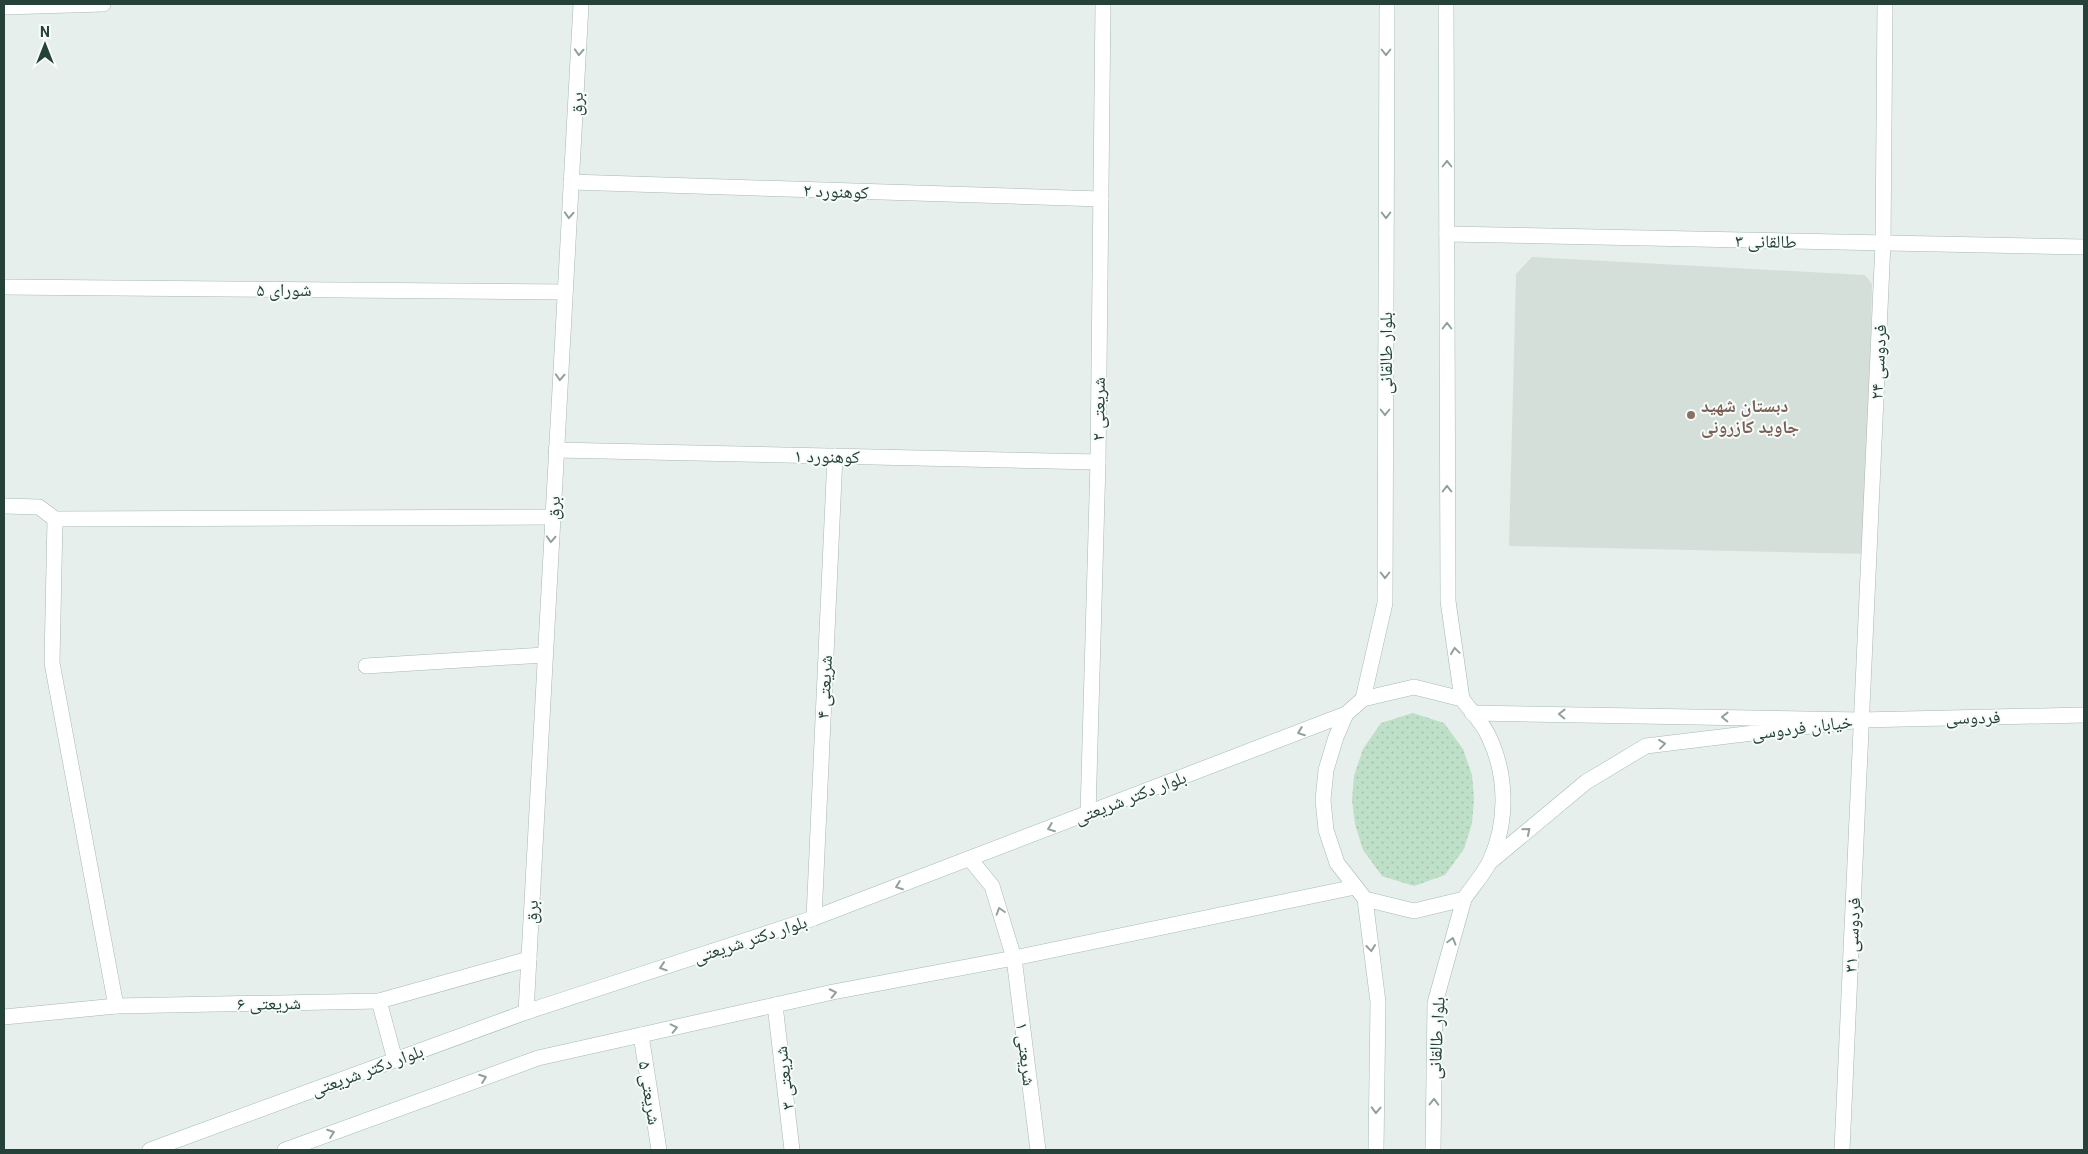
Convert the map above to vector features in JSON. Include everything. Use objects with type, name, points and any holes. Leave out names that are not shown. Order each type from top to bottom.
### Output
[{"type":"street","points":[[4,7],[103,4]]},
{"type":"street","name":"برق","points":[[526,1012],[581,4]]},
{"type":"street","name":"شریعتی ۲","points":[[1088,814],[1098,462],[1103,4]]},
{"type":"street","name":"بلوار طالقانی","points":[[1363,699],[1385,603],[1386,4]]},
{"type":"street","points":[[1446,4],[1448,601],[1462,699],[1489,736],[1500,768],[1503,798],[1500,829],[1490,862]]},
{"type":"street","name":"فردوسی ۲۴","points":[[1861,720],[1883,243],[1885,4]]},
{"type":"street","name":"کوهنورد ۲","points":[[571,182],[1101,199]]},
{"type":"street","name":"طالقانی ۳","points":[[1447,234],[2084,247]]},
{"type":"street","name":"شورای ۵","points":[[4,287],[565,292]]},
{"type":"street","name":"کوهنورد ۱","points":[[556,450],[1098,462]]},
{"type":"street","name":"شریعتی ۴","points":[[814,918],[835,456]]},
{"type":"street","points":[[4,506],[39,507],[55,519],[552,517]]},
{"type":"street","points":[[55,519],[52,663],[116,1006]]},
{"type":"street","points":[[366,666],[544,655]]},
{"type":"street","points":[[1376,1150],[1378,1002],[1365,899],[1338,863],[1326,830],[1323,800],[1326,770],[1346,714],[1363,699],[1414,687],[1462,699]]},
{"type":"street","name":"خیابان فردوسی","points":[[1472,713],[1861,720]]},
{"type":"street","name":"بلوار دکتر شریعتی","points":[[150,1150],[526,1012],[814,918],[1346,714]]},
{"type":"street","name":"فردوسی","points":[[1861,720],[2084,715]]},
{"type":"street","name":"خیابان فردوسی","points":[[1490,862],[1586,782],[1646,746],[1861,720]]},
{"type":"street","name":"فردوسی ۳۱","points":[[1842,1150],[1861,720]]},
{"type":"street","name":"شریعتی ۱","points":[[970,859],[992,886],[1014,958],[1038,1150]]},
{"type":"street","name":"بلوار طالقانی","points":[[1433,1150],[1435,1002],[1464,899],[1490,862]]},
{"type":"street","points":[[285,1150],[538,1058],[775,1005],[1014,958],[1355,887]]},
{"type":"street","points":[[1365,899],[1414,911],[1464,899]]},
{"type":"street","name":"شریعتی ۶","points":[[4,1017],[116,1006],[379,1001],[529,959]]},
{"type":"street","points":[[379,1001],[395,1060]]},
{"type":"street","name":"شریعتی ۳","points":[[775,1005],[792,1150]]},
{"type":"street","name":"شریعتی ۵","points":[[641,1035],[659,1150]]},
{"type":"shaded area","name":"دبستان شهید جاوید کازرونی","points":[[1532,257],[1865,275],[1872,284],[1866,554],[1509,546],[1516,274]]},
{"type":"green space","points":[[1413,713],[1444,723],[1463,749],[1472,775],[1474,799],[1472,823],[1464,849],[1445,875],[1414,886],[1382,876],[1363,850],[1355,824],[1352,800],[1354,776],[1363,749],[1381,723]]},
{"type":"place","name":"دبستان شهید جاوید کازرونی","points":[[1691,415]]}]
